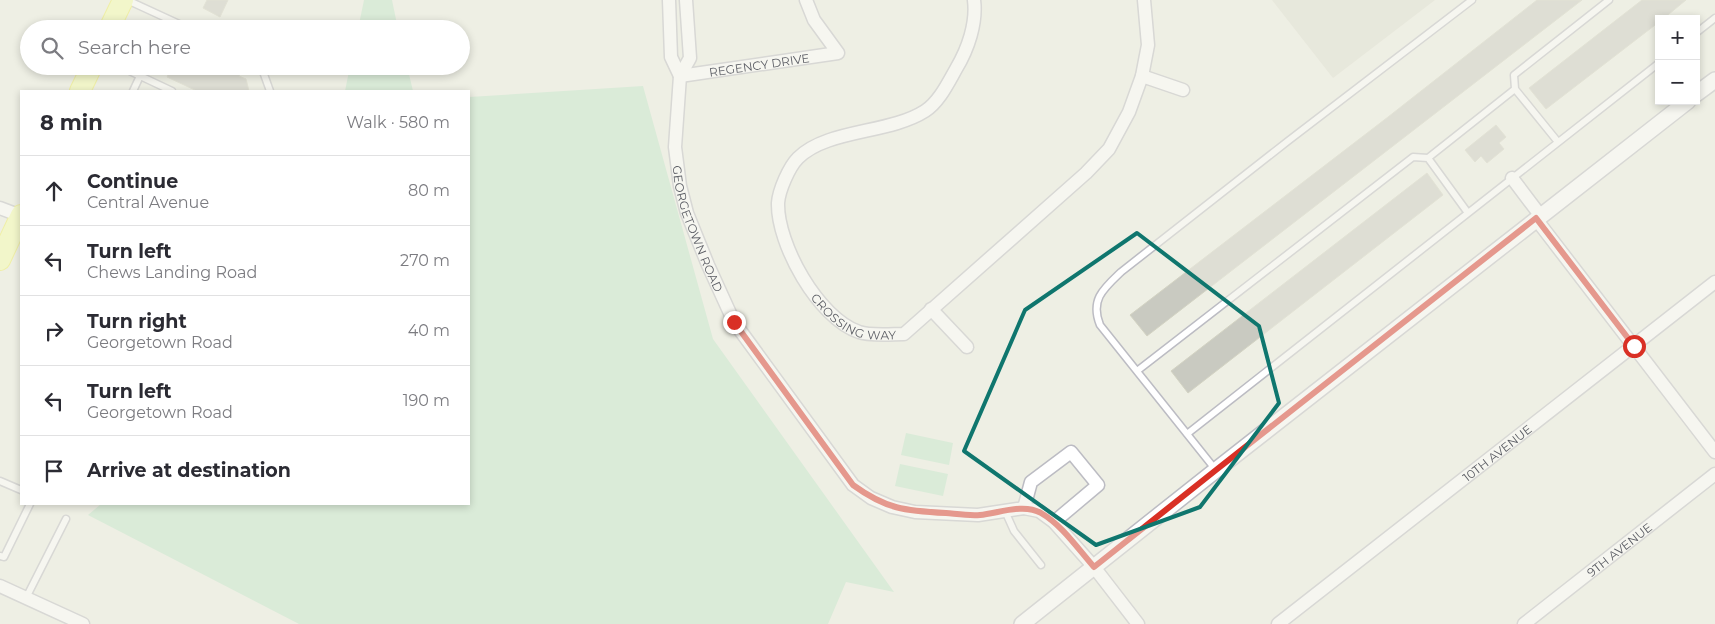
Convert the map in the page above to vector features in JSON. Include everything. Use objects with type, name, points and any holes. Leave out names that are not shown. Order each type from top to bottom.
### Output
[{"type":"main road","points":[[113,20],[123,0]]},
{"type":"main road","points":[[80,90],[88,75]]},
{"type":"main road","points":[[0,260],[20,218]]},
{"type":"street","name":"GEORGETOWN ROAD","points":[[669,0],[671,57],[680,76]]},
{"type":"street","name":"GEORGETOWN ROAD","points":[[686,0],[690,58],[680,76],[675,147],[680,186],[687,212],[708,265],[734,322],[853,485],[871,498],[892,507],[915,512],[978,515],[1024,508]]},
{"type":"street","name":"REGENCY DRIVE","points":[[680,76],[838,53],[814,20],[806,0]]},
{"type":"street","name":"CROSSING WAY","points":[[974,0],[976,12],[965,54],[942,94],[926,111],[890,126],[822,142],[810,148],[788,171],[778,201],[780,224],[794,262],[820,304],[837,320],[860,333],[904,334],[1086,173],[1109,150],[1129,112],[1142,76],[1148,45],[1144,0]]},
{"type":"street","points":[[1142,76],[1183,90]]},
{"type":"street","points":[[1700,91],[1715,80]]},
{"type":"street","points":[[1022,624],[1683,105]]},
{"type":"street","points":[[1512,178],[1538,217],[1715,452]]},
{"type":"street","points":[[0,208],[20,216]]},
{"type":"street","name":"10TH AVENUE","points":[[1278,624],[1715,282]]},
{"type":"street","points":[[931,309],[967,347]]},
{"type":"street","points":[[1054,522],[1098,485],[1071,452],[1031,482],[1024,508],[1039,512],[1054,522],[1094,567],[1138,624]]},
{"type":"street","name":"9TH AVENUE","points":[[1524,624],[1715,474]]},
{"type":"street","points":[[0,586],[83,624]]},
{"type":"lane","points":[[127,0],[168,19]]},
{"type":"lane","points":[[1216,470],[1100,325],[1096,314],[1098,296],[1121,272],[1288,140],[1472,0]]},
{"type":"lane","points":[[1558,142],[1515,89],[1514,75],[1609,0]]},
{"type":"lane","points":[[1700,30],[1715,18]]},
{"type":"lane","points":[[1187,434],[1655,66]]},
{"type":"lane","points":[[264,75],[270,90]]},
{"type":"lane","points":[[133,90],[140,76],[170,90]]},
{"type":"lane","points":[[1137,371],[1413,157],[1428,158],[1515,89]]},
{"type":"lane","points":[[1428,158],[1468,213]]},
{"type":"lane","points":[[0,481],[20,490]]},
{"type":"lane","points":[[0,556],[4,558],[30,505]]},
{"type":"lane","points":[[1005,511],[1014,531],[1041,565]]},
{"type":"lane","points":[[26,598],[66,520]]},
{"type":"highlighted area","points":[[1137,233],[1259,326],[1279,403],[1200,507],[1096,545],[964,451],[1025,310]]},
{"type":"shaded area","points":[[1272,0],[1435,0],[1333,78]]},
{"type":"green space","points":[[364,0],[392,0],[396,20],[360,20]]},
{"type":"green space","points":[[348,75],[409,75],[413,90],[345,90]]},
{"type":"green space","points":[[643,86],[713,339],[894,592],[846,582],[828,624],[299,624],[88,515],[100,505],[470,505],[470,97]]},
{"type":"green space","points":[[906,433],[953,443],[949,465],[901,455]]},
{"type":"green space","points":[[900,464],[948,474],[943,496],[895,486]]},
{"type":"building","points":[[207,0],[228,0],[220,17],[203,8]]},
{"type":"building","points":[[1537,0],[1582,0],[1147,336],[1130,315]]},
{"type":"building","points":[[1642,0],[1686,0],[1668,15],[1655,15],[1655,25],[1546,109],[1529,88]]},
{"type":"building","points":[[168,75],[240,75],[246,79],[249,90],[195,90],[167,77]]},
{"type":"building","points":[[1496,125],[1506,137],[1499,143],[1504,149],[1487,163],[1481,156],[1475,162],[1465,150]]},
{"type":"building","points":[[1427,173],[1443,195],[1188,393],[1171,371]]},
{"type":"route","points":[[734,322],[853,485],[871,498],[892,507],[915,512],[978,515],[1024,508],[1039,512],[1054,522],[1094,567],[1536,218],[1634,346]]}]
